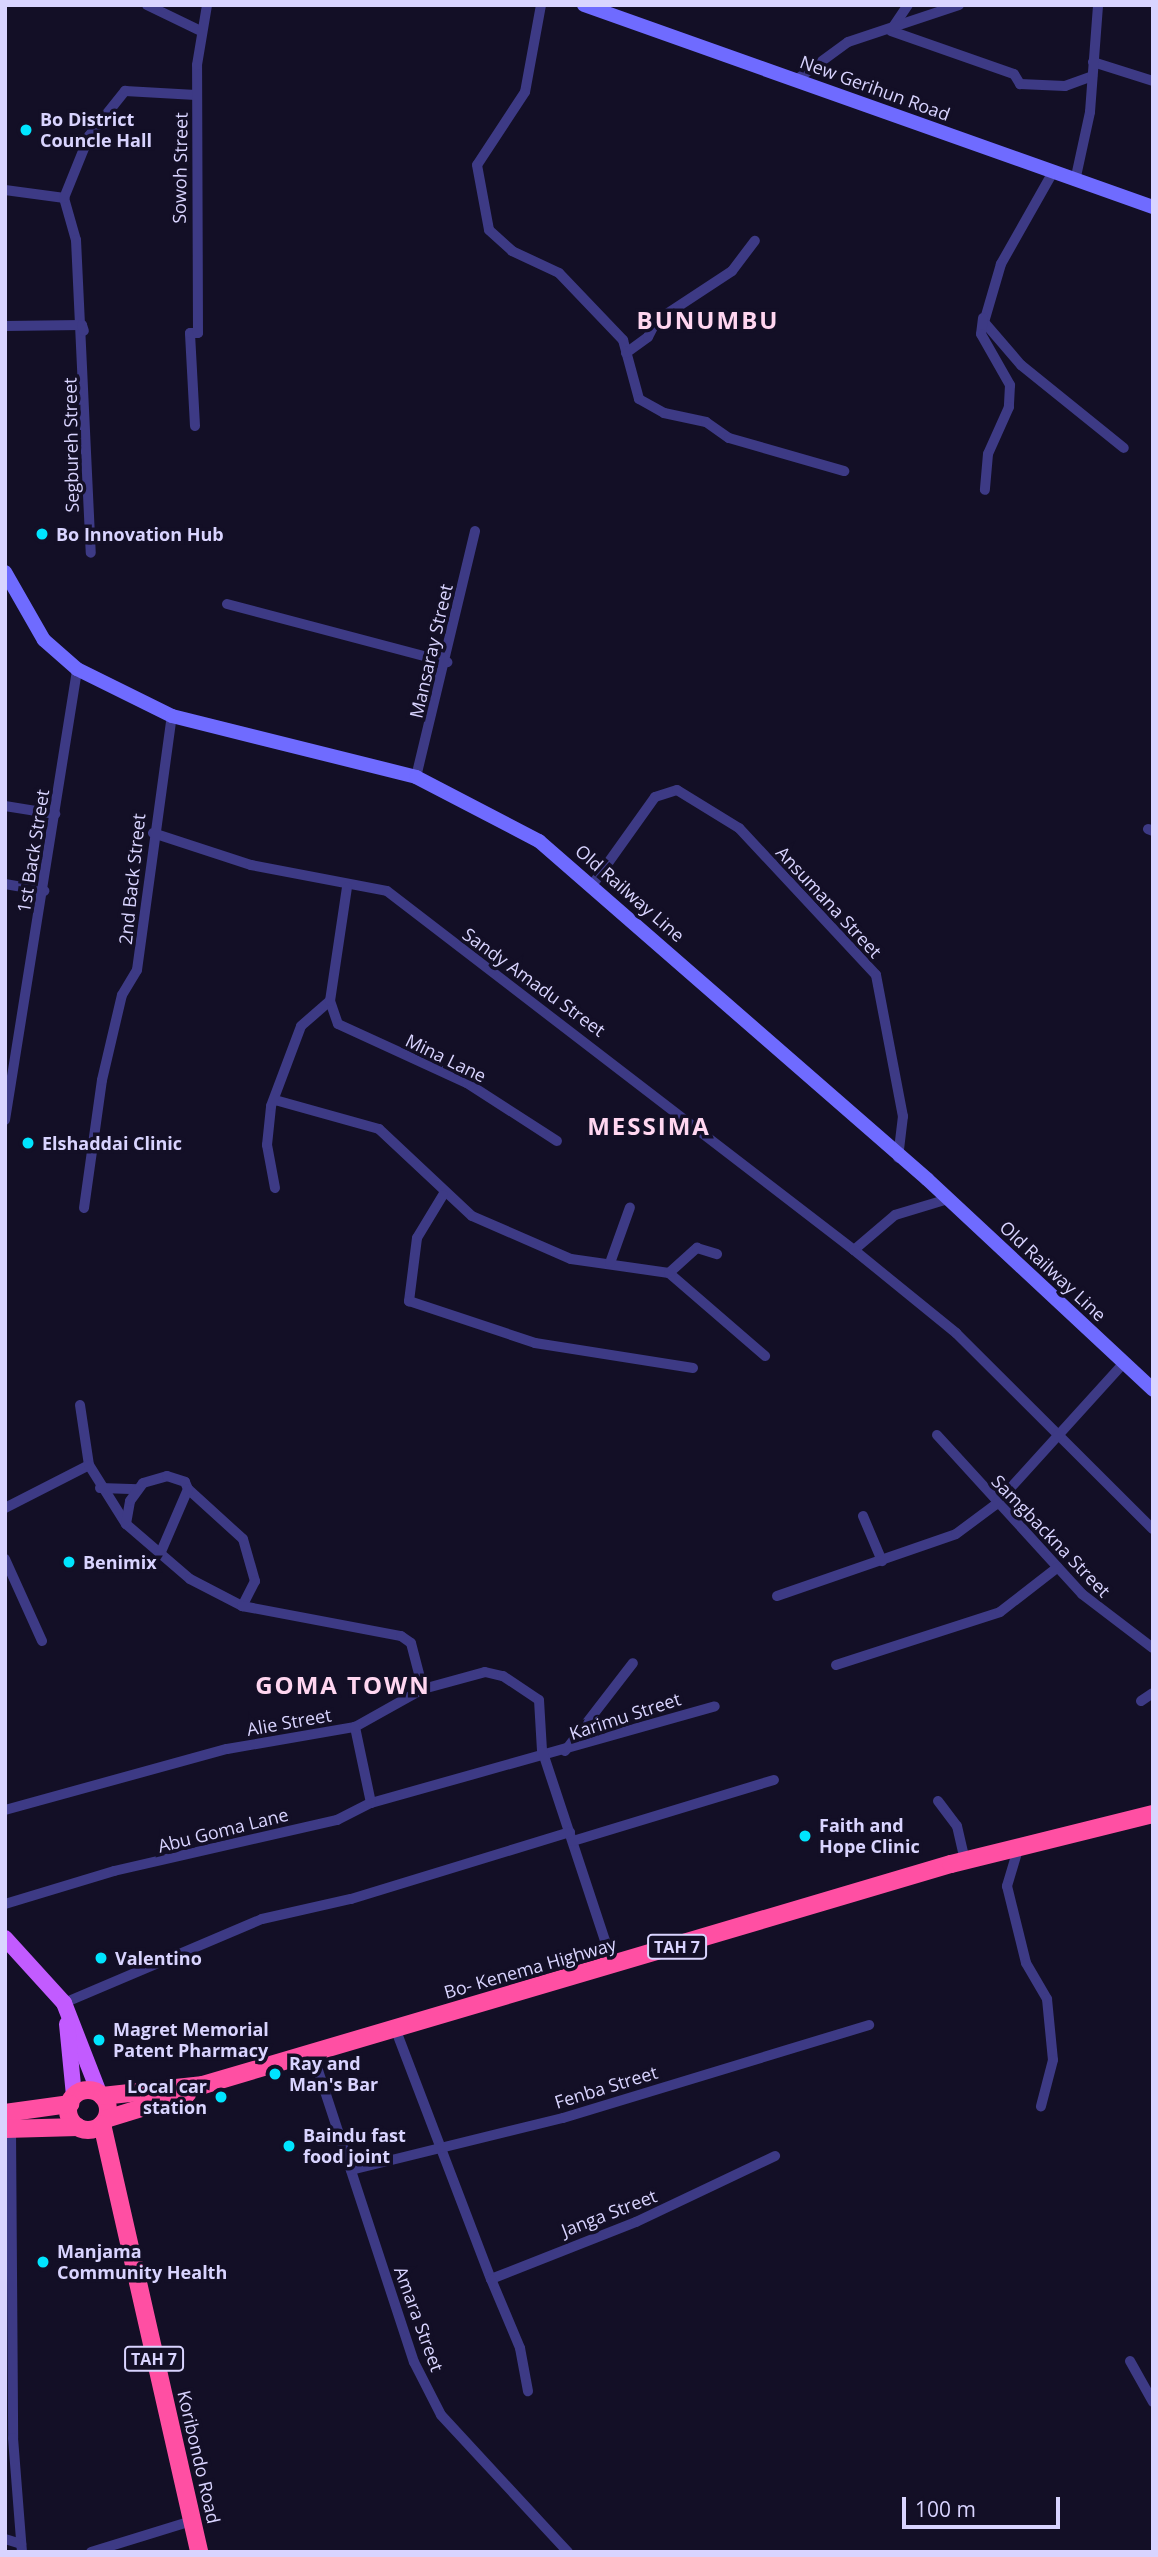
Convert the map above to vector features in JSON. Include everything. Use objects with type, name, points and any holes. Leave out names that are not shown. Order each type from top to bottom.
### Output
[{"type":"highway","name":"Bo- Kenema Highway","points":[[203,2085],[313,2055],[395,2028],[965,1860],[1153,1814]]},
{"type":"highway","name":"TAH 7","points":[[100,2095],[203,2085]]},
{"type":"highway","name":"TAH 7","points":[[7,2124],[93,2125],[177,2100],[203,2085]]},
{"type":"highway","points":[[7,2124],[72,2100],[100,2095],[93,2125]]},
{"type":"highway","points":[[72,2100],[93,2125]]},
{"type":"highway","name":"Koribondo Road","points":[[93,2125],[107,2168],[199,2552]]},
{"type":"main road","points":[[5,1938],[65,2007],[100,2095]]},
{"type":"main road","points":[[65,2007],[72,2100]]},
{"type":"street","points":[[147,5],[200,30]]},
{"type":"street","name":"Sowoh Street","points":[[195,426],[190,333],[198,333],[196,95],[200,30],[207,5]]},
{"type":"street","points":[[541,5],[525,92],[477,165],[480,200],[496,240],[559,273],[622,340],[631,387],[664,413],[844,471]]},
{"type":"street","name":"New Gerihun Road","points":[[584,5],[1153,208]]},
{"type":"street","points":[[891,31],[908,5]]},
{"type":"street","points":[[796,80],[848,43],[891,31],[959,5]]},
{"type":"street","points":[[1075,181],[1092,76],[1098,5]]},
{"type":"street","points":[[891,31],[1014,74],[1020,83],[1065,86],[1092,76]]},
{"type":"street","points":[[1093,62],[1153,81]]},
{"type":"street","points":[[5,190],[64,198],[89,136],[125,91],[196,95]]},
{"type":"street","points":[[985,490],[988,454],[1009,407],[1010,385],[981,334],[985,307],[1012,243],[1054,172]]},
{"type":"street","name":"Segbureh Street","points":[[64,198],[76,240],[85,335],[91,553]]},
{"type":"street","points":[[626,353],[648,337],[656,321],[732,271],[755,241]]},
{"type":"street","points":[[985,307],[984,322],[1006,349],[1124,448]]},
{"type":"street","points":[[5,326],[82,325],[85,335]]},
{"type":"street","name":"Mansaray Street","points":[[416,777],[447,662],[475,531]]},
{"type":"street","name":"Old Railway Line","points":[[5,572],[44,640],[77,668],[172,716],[416,777],[529,835],[593,884],[898,1158],[948,1199],[1153,1390]]},
{"type":"street","points":[[227,604],[447,662]]},
{"type":"street","name":"1st Back Street","points":[[5,1121],[44,891],[77,668]]},
{"type":"street","name":"2nd Back Street","points":[[84,1208],[102,1080],[122,995],[137,970],[153,833],[172,716]]},
{"type":"street","name":"Ansumana Street","points":[[593,884],[655,797],[677,790],[739,828],[876,975],[903,1116],[898,1158]]},
{"type":"street","points":[[5,806],[55,814]]},
{"type":"street","name":"Sandy Amadu Street","points":[[153,833],[185,848],[347,887],[381,888],[433,921],[459,952],[604,1053],[956,1333],[1153,1528]]},
{"type":"street","points":[[5,884],[44,891]]},
{"type":"street","points":[[275,1188],[267,1145],[275,1100],[301,1026],[330,1001],[347,887]]},
{"type":"street","name":"Mina Lane","points":[[330,1001],[338,1024],[467,1083],[557,1141]]},
{"type":"street","points":[[275,1100],[379,1129],[443,1195],[472,1216],[571,1259],[668,1273],[765,1356]]},
{"type":"street","points":[[443,1195],[417,1238],[409,1301],[535,1343],[692,1368]]},
{"type":"street","points":[[853,1250],[895,1215],[948,1199]]},
{"type":"street","points":[[610,1263],[630,1207]]},
{"type":"street","points":[[668,1273],[697,1248],[717,1254]]},
{"type":"street","points":[[777,1596],[956,1534],[995,1505],[1057,1433],[1123,1364]]},
{"type":"street","points":[[80,1405],[89,1465],[100,1488],[126,1524],[160,1554],[222,1599],[242,1606],[401,1636],[411,1643],[423,1689]]},
{"type":"street","name":"Samgbackna Street","points":[[937,1435],[995,1505],[1058,1567],[1153,1648]]},
{"type":"street","points":[[5,1508],[89,1465]]},
{"type":"street","points":[[100,1488],[138,1489],[167,1476],[179,1478],[243,1539],[255,1581],[242,1606]]},
{"type":"street","points":[[126,1524],[138,1489]]},
{"type":"street","points":[[160,1554],[188,1489]]},
{"type":"street","points":[[863,1516],[881,1561]]},
{"type":"street","points":[[5,1559],[42,1641]]},
{"type":"street","points":[[836,1665],[1000,1612],[1058,1567]]},
{"type":"street","points":[[564,1752],[633,1662]]},
{"type":"street","name":"Alie Street","points":[[5,1810],[227,1749],[355,1727],[423,1689],[485,1672],[519,1682],[539,1700],[545,1758],[613,1965]]},
{"type":"street","points":[[1141,1702],[1153,1693]]},
{"type":"street","name":"Karimu Street","points":[[371,1803],[545,1758],[659,1718],[715,1706]]},
{"type":"street","points":[[355,1727],[371,1803]]},
{"type":"street","points":[[65,2007],[262,1919],[351,1899],[774,1780]]},
{"type":"street","points":[[937,1801],[957,1826],[965,1860]]},
{"type":"street","name":"Abu Goma Lane","points":[[5,1904],[114,1871],[337,1820],[371,1803]]},
{"type":"street","points":[[1019,1845],[1007,1886],[1029,1970],[1047,1999],[1053,2060],[1041,2106]]},
{"type":"street","name":"Fenba Street","points":[[351,2170],[563,2118],[869,2025]]},
{"type":"street","points":[[395,2028],[438,2147],[520,2348],[528,2391]]},
{"type":"street","name":"Amara Street","points":[[313,2055],[414,2362],[441,2415],[568,2552]]},
{"type":"street","points":[[7,2124],[13,2438],[22,2548]]},
{"type":"street","name":"Janga Street","points":[[491,2279],[636,2222],[775,2156]]},
{"type":"street","points":[[1130,2361],[1153,2402]]},
{"type":"street","points":[[91,2552],[192,2521]]},
{"type":"street","points":[[5,2539],[22,2548]]},
{"type":"place","name":"Bo District Councle Hall","points":[[26,130]]},
{"type":"place","name":"Bo Innovation Hub","points":[[42,534]]},
{"type":"place","name":"Elshaddai Clinic","points":[[28,1143]]},
{"type":"place","name":"Benimix","points":[[69,1562]]},
{"type":"place","name":"Faith and Hope Clinic","points":[[805,1836]]},
{"type":"place","name":"Valentino","points":[[101,1958]]},
{"type":"place","name":"Magret Memorial Patent Pharmacy","points":[[99,2040]]},
{"type":"place","name":"Ray and Man's Bar","points":[[275,2074]]},
{"type":"place","name":"Local car station","points":[[221,2097]]},
{"type":"place","name":"Baindu fast food joint","points":[[289,2146]]},
{"type":"place","name":"Manjama Community Health","points":[[43,2262]]},
{"type":"district","name":"BUNUMBU","points":[[708,320]]},
{"type":"district","name":"MESSIMA","points":[[649,1126]]},
{"type":"district","name":"GOMA TOWN","points":[[343,1685]]}]
